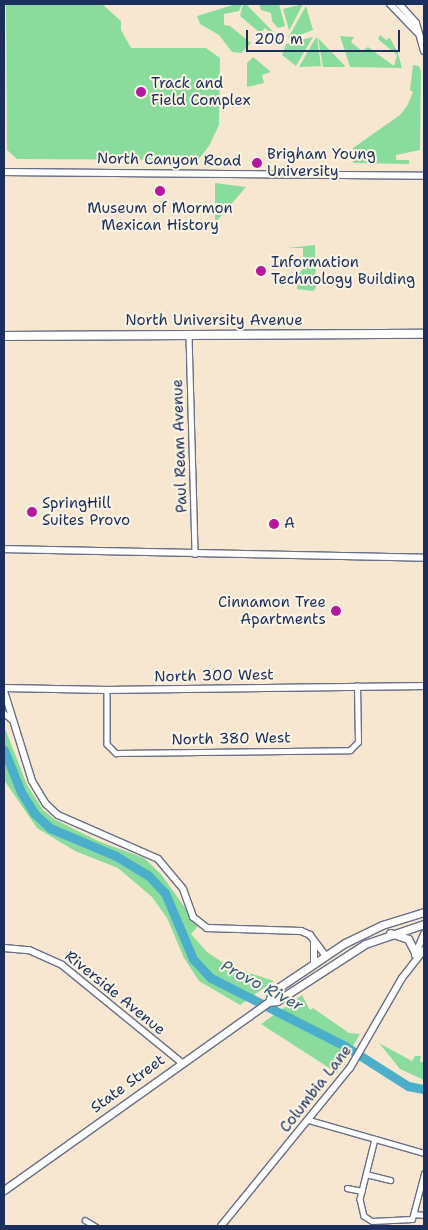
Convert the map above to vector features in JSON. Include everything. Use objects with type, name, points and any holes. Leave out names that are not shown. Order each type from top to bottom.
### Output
[{"type":"highway","name":"North University Avenue","points":[[4,336],[424,334]]},
{"type":"main road","points":[[390,4],[417,32]]},
{"type":"main road","points":[[399,4],[416,23],[417,32],[424,51]]},
{"type":"main road","name":"North Canyon Road","points":[[4,172],[424,176]]},
{"type":"main road","points":[[4,549],[195,555],[424,558]]},
{"type":"main road","name":"North 300 West","points":[[4,688],[107,690],[424,686]]},
{"type":"main road","points":[[4,691],[14,731],[32,781],[46,804],[82,828],[158,859],[183,889],[193,917],[199,923],[214,930],[295,930],[310,935],[325,955],[321,971]]},
{"type":"main road","name":"State Street","points":[[269,1002],[272,992],[325,955],[362,934],[424,912]]},
{"type":"main road","name":"State Street","points":[[4,1190],[269,1002],[278,1001],[321,971],[365,944],[424,924]]},
{"type":"main road","points":[[390,934],[408,939],[415,955]]},
{"type":"main road","name":"Columbia Lane","points":[[221,1226],[350,1068],[369,1040],[415,955],[424,934]]},
{"type":"main road","points":[[314,941],[314,963]]},
{"type":"main road","name":"Riverside Avenue","points":[[4,948],[29,950],[62,965],[182,1063]]},
{"type":"main road","name":"Columbia Lane","points":[[415,955],[424,950]]},
{"type":"street","name":"Paul Ream Avenue","points":[[188,336],[195,555]]},
{"type":"street","name":"North 380 West","points":[[107,690],[108,747],[119,753],[350,750],[356,746],[357,686]]},
{"type":"street","points":[[4,713],[11,720]]},
{"type":"street","points":[[309,1120],[424,1153]]},
{"type":"street","points":[[375,1139],[362,1191],[361,1208],[364,1216],[372,1221],[412,1219],[424,1174]]},
{"type":"street","points":[[366,1174],[390,1180]]},
{"type":"street","points":[[347,1188],[362,1191]]},
{"type":"street","points":[[414,1214],[424,1215]]},
{"type":"street","points":[[85,1220],[95,1226]]},
{"type":"green space","points":[[6,4],[102,4],[121,21],[121,30],[131,48],[206,48],[220,58],[219,125],[209,146],[198,160],[17,159],[7,150]]},
{"type":"green space","points":[[236,4],[242,4],[239,11],[224,14],[224,25],[230,26],[251,43],[241,53],[232,52],[219,35],[200,24],[197,16]]},
{"type":"green space","points":[[243,4],[246,4],[283,42],[271,45],[276,38],[265,28],[260,33],[240,16]]},
{"type":"green space","points":[[259,4],[279,4],[285,26],[278,28],[272,21],[271,13],[261,10]]},
{"type":"green space","points":[[303,4],[290,29],[289,30],[283,9]]},
{"type":"green space","points":[[306,6],[313,30],[290,39],[288,38]]},
{"type":"green space","points":[[380,35],[386,40],[390,38],[398,53],[402,68],[350,67],[340,36],[354,37],[351,42],[362,51],[368,47],[394,66],[397,55],[378,39]]},
{"type":"green space","points":[[313,37],[296,66],[282,55],[286,44]]},
{"type":"green space","points":[[317,37],[321,66],[299,67],[315,39]]},
{"type":"green space","points":[[318,38],[345,66],[345,67],[323,67]]},
{"type":"green space","points":[[253,57],[271,72],[262,75],[264,83],[247,87],[247,63]]},
{"type":"green space","points":[[413,65],[419,66],[421,71],[420,150],[396,155],[396,160],[409,160],[409,164],[353,163],[353,148],[400,115],[407,106],[413,92],[410,90]]},
{"type":"green space","points":[[215,183],[246,187],[215,223]]},
{"type":"green space","points":[[315,245],[316,288],[313,291],[297,289],[297,276],[303,269],[303,248],[287,248]]},
{"type":"green space","points":[[4,726],[27,785],[43,810],[54,819],[98,841],[144,858],[161,874],[198,926],[191,934],[207,952],[228,966],[274,981],[240,1005],[199,981],[184,958],[167,918],[152,897],[118,868],[75,851],[37,828],[4,780]]},
{"type":"green space","points":[[302,995],[310,1010],[313,1008],[349,1033],[360,1034],[337,1073],[261,1024]]},
{"type":"green space","points":[[379,1043],[412,1061],[415,1056],[421,1056],[420,1062],[424,1062],[424,1080],[400,1069]]},
{"type":"waterway","name":"Provo River","points":[[4,750],[21,792],[35,814],[50,828],[116,856],[148,875],[165,893],[193,959],[211,978],[345,1046],[408,1086],[424,1089]]},
{"type":"place","name":"Track and Field Complex","points":[[141,92]]},
{"type":"place","name":"Brigham Young University","points":[[257,163]]},
{"type":"place","name":"Museum of Mormon Mexican History","points":[[160,191]]},
{"type":"place","name":"Information Technology Building","points":[[261,271]]},
{"type":"place","name":"SpringHill Suites Provo","points":[[32,512]]},
{"type":"place","name":"A","points":[[274,524]]},
{"type":"place","name":"Cinnamon Tree Apartments","points":[[336,611]]}]
